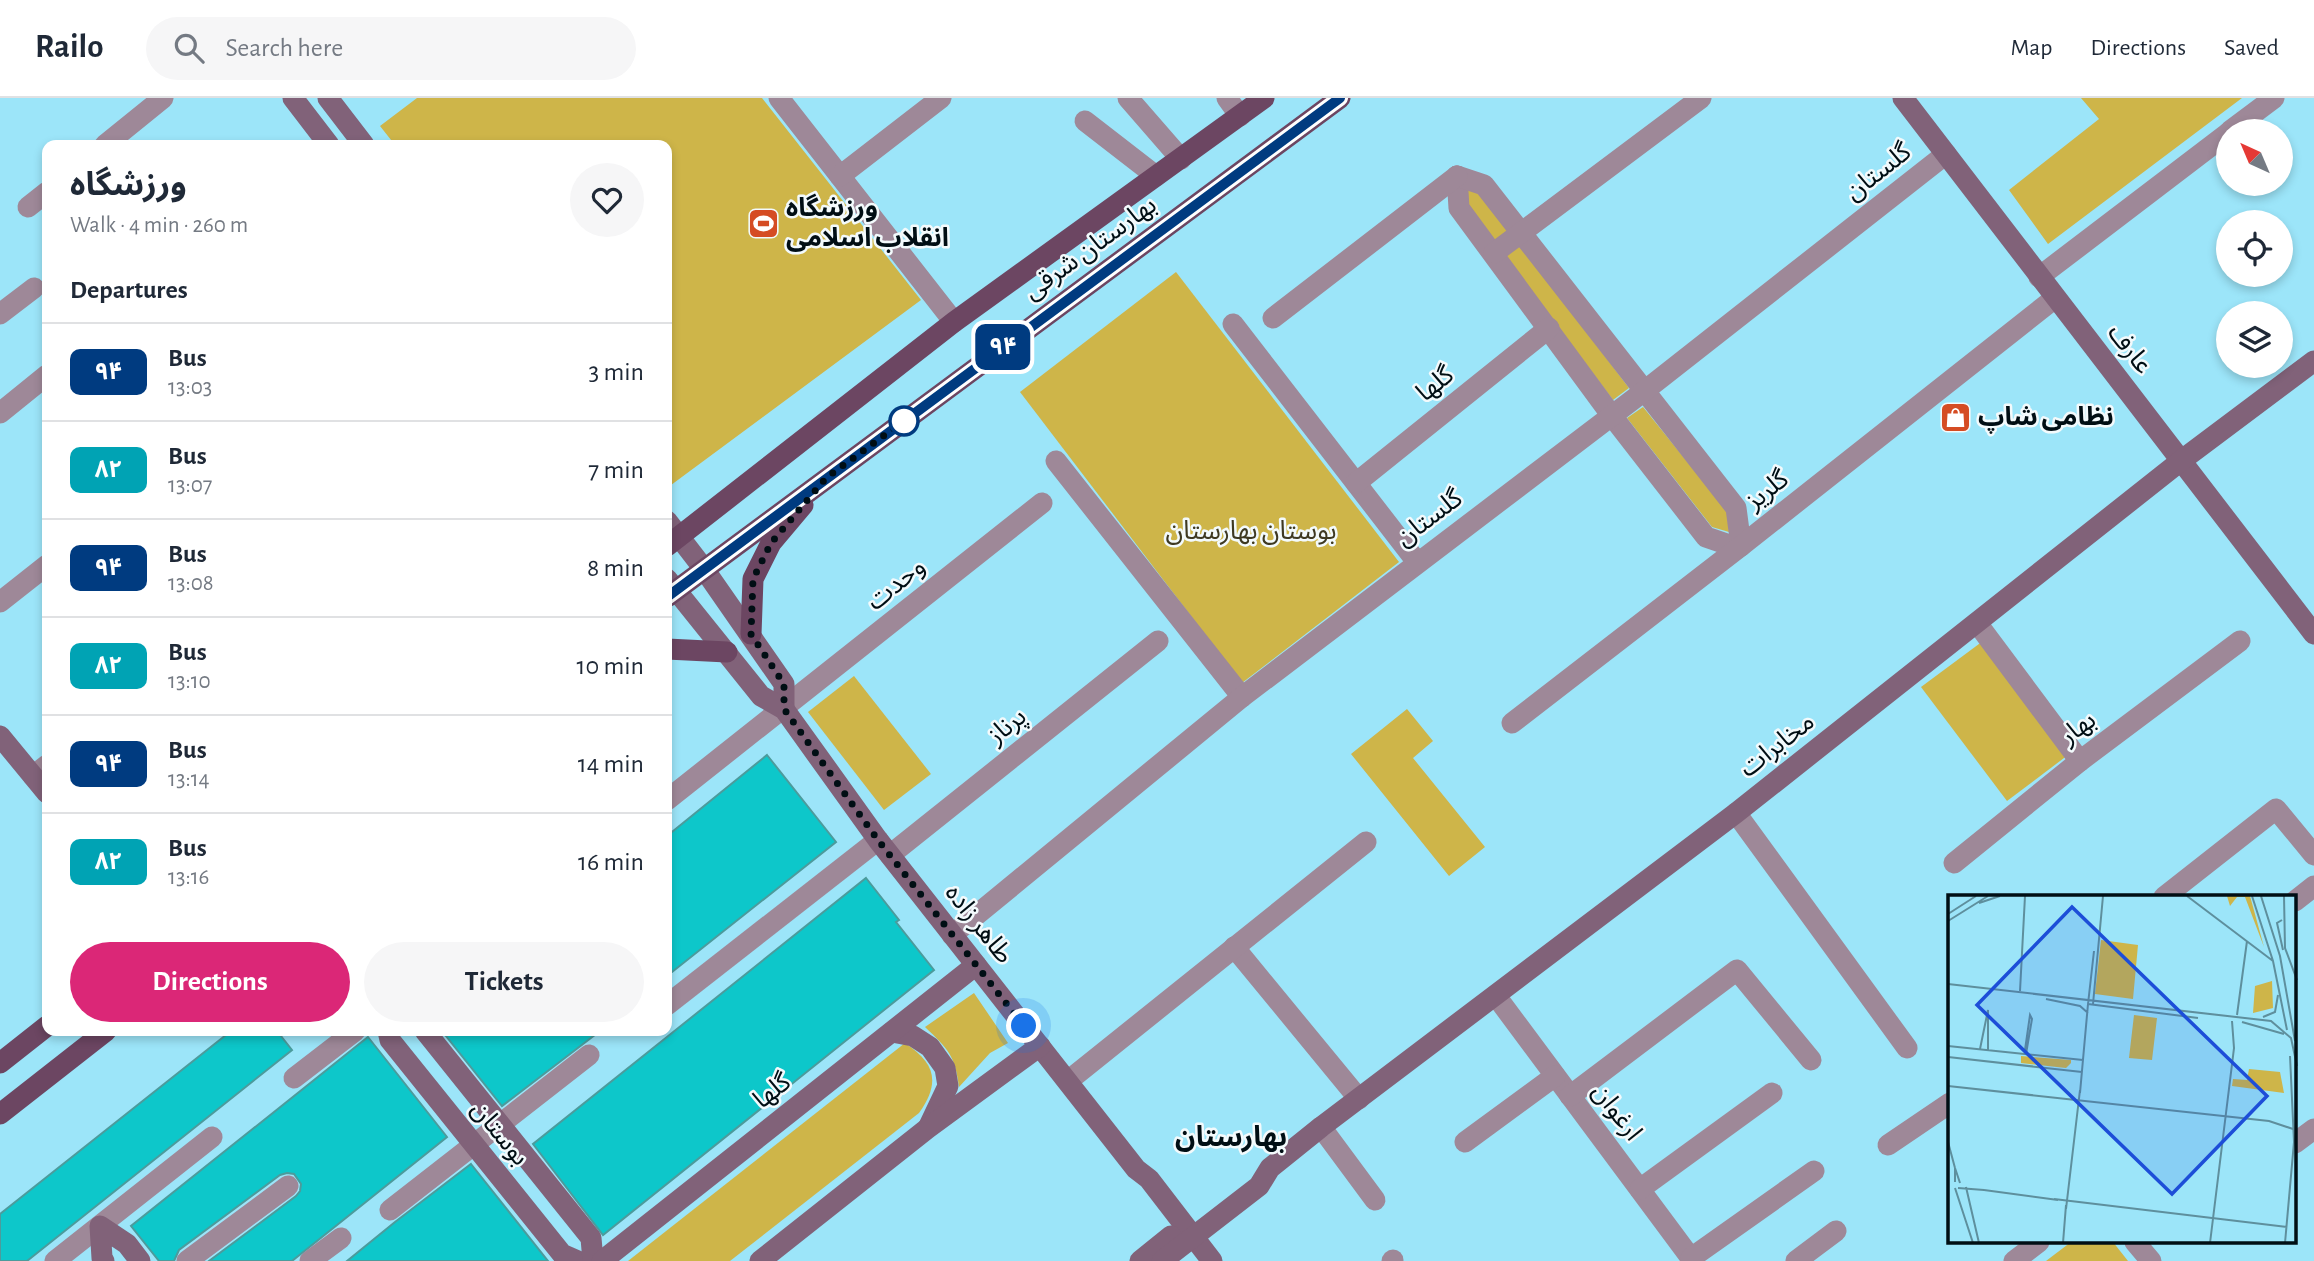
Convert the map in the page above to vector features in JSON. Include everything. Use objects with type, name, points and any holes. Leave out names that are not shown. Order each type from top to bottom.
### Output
[{"type":"main road","name":"بهارستان شرقی","points":[[672,534],[954,323],[1264,98]]},
{"type":"main road","name":"بهارستان شرقی","points":[[704,569],[1340,98]]},
{"type":"main road","points":[[751,634],[753,579],[771,543],[826,478]]},
{"type":"main road","points":[[672,588],[704,569]]},
{"type":"main road","points":[[672,649],[727,652]]},
{"type":"main road","points":[[0,1062],[42,1030]]},
{"type":"main road","points":[[0,1114],[100,1036]]},
{"type":"street","points":[[111,140],[163,98]]},
{"type":"street","points":[[293,98],[325,140]]},
{"type":"street","points":[[328,98],[360,140]]},
{"type":"street","points":[[779,98],[954,323]]},
{"type":"street","points":[[840,176],[941,98]]},
{"type":"street","points":[[1128,98],[1181,159]]},
{"type":"street","points":[[1227,98],[1240,116]]},
{"type":"street","points":[[1494,253],[1701,98]]},
{"type":"street","name":"عارف","points":[[1903,98],[2314,634]]},
{"type":"street","points":[[2246,119],[2274,98]]},
{"type":"street","points":[[1085,121],[1156,176]]},
{"type":"street","points":[[2039,277],[2216,142]]},
{"type":"street","name":"گلستان","points":[[952,935],[1242,697],[1416,562],[1612,416],[1946,154]]},
{"type":"street","points":[[1457,176],[1484,185],[1735,509],[1739,547],[1706,537],[1612,416],[1459,208],[1457,176]]},
{"type":"street","points":[[1273,318],[1457,176]]},
{"type":"street","points":[[28,207],[42,196]]},
{"type":"street","points":[[0,314],[34,288]]},
{"type":"street","name":"گلریز","points":[[1512,723],[2055,298]]},
{"type":"street","points":[[1233,324],[1416,562]]},
{"type":"street","name":"گلها","points":[[1356,483],[1549,328]]},
{"type":"street","name":"مخابرات","points":[[1162,1261],[1259,1186],[1270,1168],[1321,1127],[1736,813],[2182,460],[2314,361]]},
{"type":"street","points":[[0,413],[42,379]]},
{"type":"street","points":[[1056,461],[1242,697]]},
{"type":"street","name":"وحدت","points":[[672,796],[1042,503]]},
{"type":"street","name":"طاهر زاده","points":[[672,536],[704,569],[784,684],[784,709]]},
{"type":"street","points":[[0,602],[42,569]]},
{"type":"street","name":"طاهر زاده","points":[[672,591],[727,652],[761,696],[784,709],[884,847],[1136,1169],[1139,1186],[1185,1241],[1212,1261]]},
{"type":"street","points":[[1977,623],[2080,761]]},
{"type":"street","name":"پرناز","points":[[672,1001],[884,847],[1158,641]]},
{"type":"street","name":"بهار","points":[[1954,863],[2080,761],[2240,641]]},
{"type":"street","points":[[0,736],[40,771]]},
{"type":"street","points":[[2167,895],[2276,809],[2314,855]]},
{"type":"street","points":[[1736,813],[1907,1048]]},
{"type":"street","points":[[1068,1081],[1366,842]]},
{"type":"street","points":[[2296,900],[2314,886]]},
{"type":"street","points":[[1234,947],[1359,1099]]},
{"type":"street","name":"گلها","points":[[602,1261],[976,965]]},
{"type":"street","points":[[1570,1096],[1737,970],[1811,1060]]},
{"type":"street","name":"ارغوان","points":[[1496,996],[1692,1260]]},
{"type":"street","points":[[892,1032],[913,1036],[930,1046],[945,1068],[948,1086],[928,1128]]},
{"type":"street","points":[[294,1078],[349,1036]]},
{"type":"street","name":"بوستان","points":[[389,1036],[562,1254],[578,1261]]},
{"type":"street","name":"بوستان","points":[[429,1036],[591,1238],[593,1261]]},
{"type":"street","points":[[760,1261],[928,1128],[1040,1046]]},
{"type":"street","points":[[417,1074],[442,1052]]},
{"type":"street","points":[[390,1210],[589,1055]]},
{"type":"street","points":[[1465,1142],[1555,1076]]},
{"type":"street","points":[[1640,1189],[1772,1093]]},
{"type":"street","points":[[1888,1145],[1948,1104]]},
{"type":"street","points":[[1321,1127],[1375,1200]]},
{"type":"street","points":[[2296,1142],[2314,1129]]},
{"type":"street","points":[[55,1261],[212,1137]]},
{"type":"street","points":[[1692,1260],[1814,1171]]},
{"type":"street","points":[[187,1261],[288,1186]]},
{"type":"street","points":[[100,1226],[104,1261]]},
{"type":"street","points":[[100,1226],[127,1244],[140,1261]]},
{"type":"street","points":[[1796,1261],[1836,1231]]},
{"type":"street","points":[[310,1261],[341,1238]]},
{"type":"street","name":"مخابرات","points":[[1140,1261],[1185,1241]]},
{"type":"street","points":[[2017,1260],[2037,1244]]},
{"type":"street","points":[[2137,1244],[2151,1261]]},
{"type":"green space","name":"ورزشگاه انقلاب اسلامی","points":[[417,98],[762,98],[921,300],[672,484],[672,140],[391,140],[380,126]]},
{"type":"green space","points":[[2081,98],[2242,98],[2048,244],[2009,190],[2099,119]]},
{"type":"green space","points":[[1466,189],[1481,192],[1511,230],[1494,242],[1466,205]]},
{"type":"green space","points":[[1521,245],[1629,388],[1613,400],[1505,257]]},
{"type":"green space","name":"بوستان بهارستان","points":[[1176,272],[1399,562],[1242,683],[1020,392]]},
{"type":"green space","points":[[1643,407],[1728,512],[1729,532],[1712,527],[1627,418]]},
{"type":"green space","points":[[1983,641],[2068,755],[2007,801],[1921,687]]},
{"type":"green space","points":[[854,676],[931,774],[884,810],[808,712]]},
{"type":"green space","points":[[1407,709],[1433,741],[1413,758],[1485,847],[1449,876],[1351,754]]},
{"type":"green space","points":[[974,993],[1008,1043],[990,1053],[959,1087],[953,1060],[925,1027]]},
{"type":"green space","points":[[905,1043],[923,1058],[931,1074],[930,1092],[919,1113],[730,1261],[628,1261]]},
{"type":"green space","points":[[2068,1244],[2115,1244],[2128,1261],[2046,1261]]},
{"type":"building","points":[[767,755],[836,842],[672,972],[672,832]]},
{"type":"building","points":[[866,878],[934,970],[603,1235],[533,1144],[668,1036],[672,1036],[672,1033]]},
{"type":"building","points":[[225,1036],[281,1036],[292,1050],[27,1261],[0,1261],[0,1214]]},
{"type":"building","points":[[446,1036],[593,1036],[502,1106]]},
{"type":"building","points":[[368,1037],[447,1137],[292,1261],[209,1261],[296,1196],[301,1184],[294,1174],[287,1173],[280,1175],[179,1250],[174,1261],[159,1261],[131,1226]]},
{"type":"building","points":[[471,1164],[548,1261],[347,1261],[395,1222]]},
{"type":"bus line","name":"۹۴","points":[[672,593],[1340,98]]},
{"type":"place","name":"ورزشگاه انقلاب اسلامی","points":[[763,223]]},
{"type":"place","name":"نظامی شاپ","points":[[1955,417]]},
{"type":"district","name":"بهارستان","points":[[1231,1138]]},
{"type":"route","points":[[904,421],[826,478],[771,543],[753,579],[751,634],[784,684],[784,709],[878,840],[1024,1026]]}]
